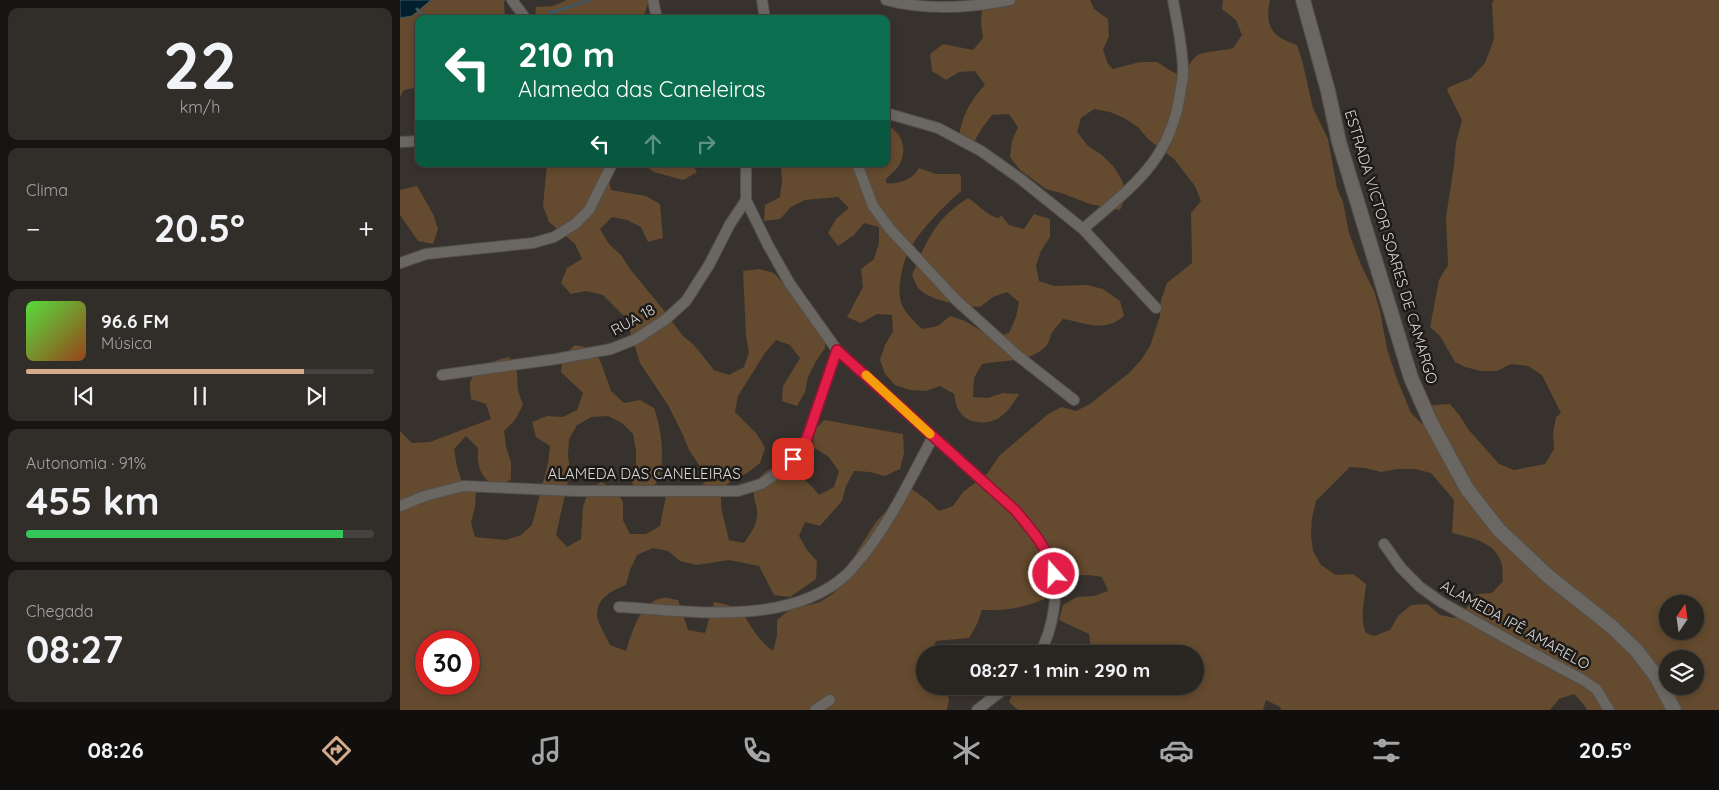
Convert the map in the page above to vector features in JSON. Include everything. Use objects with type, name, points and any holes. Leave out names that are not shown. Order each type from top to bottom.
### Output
[{"type":"main road","name":"ESTRADA VICTOR SOARES DE CAMARGO","points":[[1304,0],[1328,91],[1339,142],[1411,378],[1431,423],[1466,489],[1499,530],[1548,576],[1611,626],[1636,650],[1656,676],[1674,710]]},
{"type":"street","points":[[512,0],[523,15]]},
{"type":"street","points":[[653,0],[656,15]]},
{"type":"street","points":[[762,0],[764,15]]},
{"type":"street","points":[[886,0],[922,7],[945,8],[986,5],[1010,0]]},
{"type":"street","points":[[1083,229],[1140,179],[1160,154],[1172,130],[1183,72],[1173,0]]},
{"type":"street","points":[[890,114],[938,128],[981,151],[1022,180],[1083,229],[1156,308]]},
{"type":"street","points":[[400,142],[415,141]]},
{"type":"street","points":[[400,264],[426,254],[533,243],[554,237],[575,224],[588,210],[608,167]]},
{"type":"street","points":[[746,167],[746,200],[768,245],[790,284],[837,350],[1015,510],[1034,533],[1051,560],[1056,588],[1053,611],[1044,645]]},
{"type":"street","points":[[860,167],[873,206],[890,229],[956,300],[1018,356],[1074,400]]},
{"type":"street","name":"RUA 18","points":[[442,375],[556,359],[611,349],[636,339],[665,320],[686,300],[709,265],[730,224],[746,200]]},
{"type":"street","name":"ALAMEDA DAS CANELEIRAS","points":[[400,506],[425,496],[463,486],[576,491],[738,491],[761,484],[793,459],[807,438],[837,350]]},
{"type":"street","points":[[619,607],[733,612],[802,602],[826,590],[847,575],[878,536],[933,437]]},
{"type":"street","name":"ALAMEDA IPÊ AMARELO","points":[[1384,544],[1401,568],[1420,587],[1441,602],[1514,644],[1583,680],[1596,689],[1609,710]]},
{"type":"street","points":[[977,710],[996,695]]},
{"type":"street","points":[[816,710],[830,700]]},
{"type":"shaded area","points":[[409,0],[506,0],[504,2],[505,15],[415,15],[415,88],[404,90],[400,97],[400,7]]},
{"type":"shaded area","points":[[567,0],[649,0],[644,15],[535,15],[536,7],[553,6]]},
{"type":"shaded area","points":[[986,0],[1090,0],[1094,9],[1108,19],[1109,36],[1103,50],[1108,64],[1113,69],[1140,62],[1157,62],[1185,77],[1192,60],[1197,56],[1208,52],[1233,48],[1242,35],[1236,20],[1222,9],[1223,0],[1270,0],[1268,17],[1272,29],[1281,38],[1297,45],[1313,108],[1328,139],[1337,188],[1343,202],[1349,233],[1361,265],[1374,291],[1387,349],[1411,413],[1423,425],[1425,424],[1423,414],[1433,405],[1450,404],[1468,429],[1499,464],[1514,470],[1545,464],[1554,449],[1553,433],[1556,417],[1561,413],[1542,375],[1528,366],[1511,364],[1497,371],[1481,371],[1465,367],[1455,362],[1440,336],[1430,327],[1439,280],[1448,265],[1446,217],[1456,142],[1462,120],[1447,90],[1449,87],[1471,78],[1485,63],[1494,39],[1492,4],[1494,0],[1719,0],[1719,710],[1587,710],[1574,694],[1559,699],[1550,710],[1281,710],[1280,707],[1266,700],[1263,710],[1018,710],[1009,702],[1012,695],[1204,695],[1204,645],[1091,645],[1089,634],[1059,620],[1063,605],[1077,597],[1094,596],[1108,591],[1102,577],[1080,575],[1072,579],[1063,590],[1048,598],[1003,610],[982,610],[969,638],[936,641],[934,645],[916,645],[916,695],[947,695],[949,699],[947,710],[400,710],[400,431],[412,443],[430,442],[491,419],[486,404],[471,399],[470,383],[472,377],[481,368],[491,362],[509,357],[517,373],[518,390],[523,405],[515,420],[504,431],[506,447],[511,462],[511,479],[497,489],[483,475],[479,467],[478,448],[466,436],[454,449],[462,482],[476,491],[475,507],[471,522],[475,537],[506,540],[521,535],[532,525],[548,463],[550,446],[536,437],[532,422],[547,416],[563,417],[577,410],[583,393],[561,372],[563,356],[575,345],[590,348],[600,360],[611,391],[624,403],[640,400],[654,408],[661,436],[662,458],[661,469],[654,486],[641,496],[632,483],[636,467],[633,434],[622,423],[608,416],[592,417],[577,425],[569,439],[570,472],[556,535],[567,547],[581,539],[583,507],[588,492],[601,482],[615,489],[623,502],[623,520],[630,534],[646,534],[660,526],[666,495],[698,490],[708,478],[689,450],[668,405],[640,363],[626,318],[603,295],[586,291],[571,294],[561,283],[567,268],[582,259],[575,244],[549,222],[543,206],[547,167],[607,167],[611,190],[646,196],[660,204],[663,238],[648,242],[641,227],[627,220],[612,217],[600,229],[609,244],[621,255],[682,335],[694,345],[714,370],[729,375],[744,367],[749,352],[746,336],[743,271],[759,269],[774,273],[826,332],[825,348],[808,377],[805,392],[797,406],[782,401],[783,386],[800,358],[790,345],[776,340],[765,353],[738,396],[735,412],[757,434],[765,448],[760,463],[747,473],[732,480],[721,490],[721,507],[729,540],[744,543],[751,533],[757,518],[754,491],[758,480],[770,469],[781,464],[802,477],[819,495],[834,487],[839,471],[828,456],[814,448],[813,432],[824,420],[903,434],[904,453],[900,469],[885,476],[870,472],[854,471],[846,486],[842,501],[820,526],[805,522],[799,536],[807,550],[817,561],[816,579],[790,597],[774,595],[759,566],[729,560],[697,565],[680,561],[668,551],[653,548],[637,555],[626,585],[616,589],[603,599],[597,615],[610,645],[626,651],[642,612],[654,601],[664,598],[678,600],[688,630],[705,633],[714,602],[733,607],[739,610],[762,641],[773,651],[777,636],[777,620],[789,610],[820,602],[834,593],[844,581],[858,550],[876,522],[899,497],[912,489],[939,511],[953,506],[963,492],[987,474],[999,456],[1047,415],[1061,407],[1076,411],[1090,404],[1129,373],[1141,360],[1150,346],[1160,316],[1161,300],[1167,283],[1192,263],[1191,213],[1201,201],[1195,186],[1174,159],[1148,139],[1138,127],[1110,112],[1094,109],[1081,118],[1077,132],[1088,146],[1102,155],[1114,167],[1122,180],[1126,196],[1120,210],[1090,204],[1046,189],[1020,170],[1010,157],[1012,141],[1018,127],[1009,114],[992,115],[974,142],[958,143],[966,112],[974,98],[985,85],[975,71],[959,72],[946,80],[932,71],[930,54],[943,44],[973,50],[983,38],[982,9]],"holes":[[[1350,467],[1381,472],[1397,469],[1415,469],[1431,473],[1454,500],[1452,533],[1489,546],[1499,557],[1502,565],[1503,581],[1492,593],[1476,594],[1467,608],[1455,618],[1440,615],[1427,604],[1411,605],[1398,616],[1390,630],[1374,636],[1366,633],[1363,621],[1366,584],[1353,574],[1336,575],[1321,565],[1313,551],[1311,535],[1316,501]]]},
{"type":"shaded area","points":[[890,127],[896,131],[902,141],[903,152],[899,165],[886,179],[886,183],[896,183],[905,180],[919,168],[936,174],[959,174],[961,177],[961,191],[939,212],[917,238],[908,253],[902,270],[900,284],[901,302],[907,314],[922,329],[938,326],[950,316],[965,321],[993,338],[1009,333],[1016,317],[1019,302],[1007,292],[993,297],[980,307],[957,304],[939,300],[924,293],[918,288],[912,275],[933,231],[947,214],[968,198],[987,213],[999,218],[1001,215],[1009,225],[1024,229],[1034,214],[1050,219],[1050,237],[1041,251],[1036,265],[1039,281],[1054,286],[1087,285],[1103,289],[1120,301],[1124,316],[1114,323],[1098,326],[1063,319],[1053,331],[1047,344],[1040,351],[1016,360],[982,364],[974,378],[973,397],[988,398],[1003,393],[1019,394],[1007,411],[997,419],[984,422],[971,421],[958,409],[954,394],[940,386],[926,391],[910,390],[895,385],[885,374],[880,360],[885,345],[893,331],[892,315],[877,314],[861,323],[847,317],[863,287],[861,269],[874,259],[879,243],[879,227],[864,223],[854,235],[838,246],[828,233],[836,219],[849,208],[838,197],[805,200],[791,207],[780,219],[764,221],[765,205],[780,197],[781,167],[890,167]]},
{"type":"shaded area","points":[[646,167],[694,167],[697,172],[683,180],[654,172]]},
{"type":"shaded area","points":[[417,186],[433,214],[438,229],[433,244],[418,241],[400,215],[400,190]]},
{"type":"water","points":[[400,0],[431,0],[412,16],[400,18]]},
{"type":"waterway","points":[[547,15],[590,0]]},
{"type":"waterway","points":[[417,9],[422,15]]},
{"type":"slow traffic","points":[[866,375],[930,434]]},
{"type":"route","points":[[793,459],[807,438],[837,350],[1015,510],[1034,533],[1051,560],[1054,574]]}]
